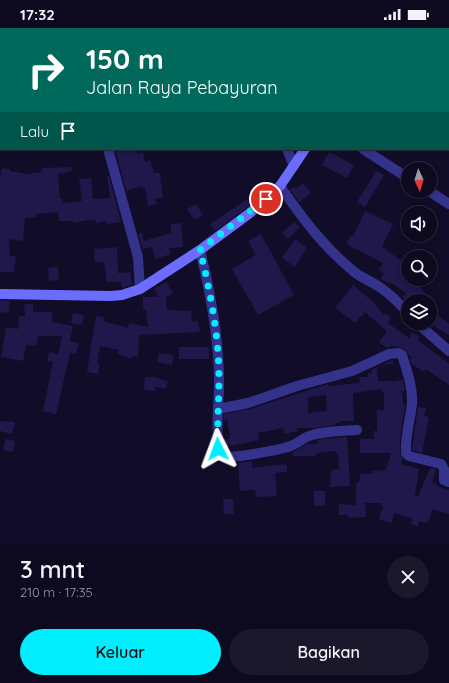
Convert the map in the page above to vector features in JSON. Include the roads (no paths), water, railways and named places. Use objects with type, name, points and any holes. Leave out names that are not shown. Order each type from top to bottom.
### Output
[{"type":"main road","points":[[0,294],[111,296],[122,295],[140,289],[200,250],[250,213],[280,186],[304,150]]},
{"type":"street","points":[[108,150],[138,257],[140,289]]},
{"type":"street","points":[[287,150],[294,166]]},
{"type":"street","points":[[365,150],[401,173]]},
{"type":"street","points":[[280,186],[310,229],[323,243],[357,274],[381,288],[401,305]]},
{"type":"street","points":[[437,196],[449,204]]},
{"type":"street","points":[[200,250],[208,285],[217,345],[219,377],[218,449],[224,456],[230,457],[287,447],[312,435],[357,430]]},
{"type":"street","points":[[425,330],[449,351]]},
{"type":"street","points":[[218,409],[248,402],[297,386],[352,372],[389,354],[399,353],[402,355],[409,379],[412,403],[406,453],[409,456],[441,464],[444,469],[444,480],[449,482]]}]
